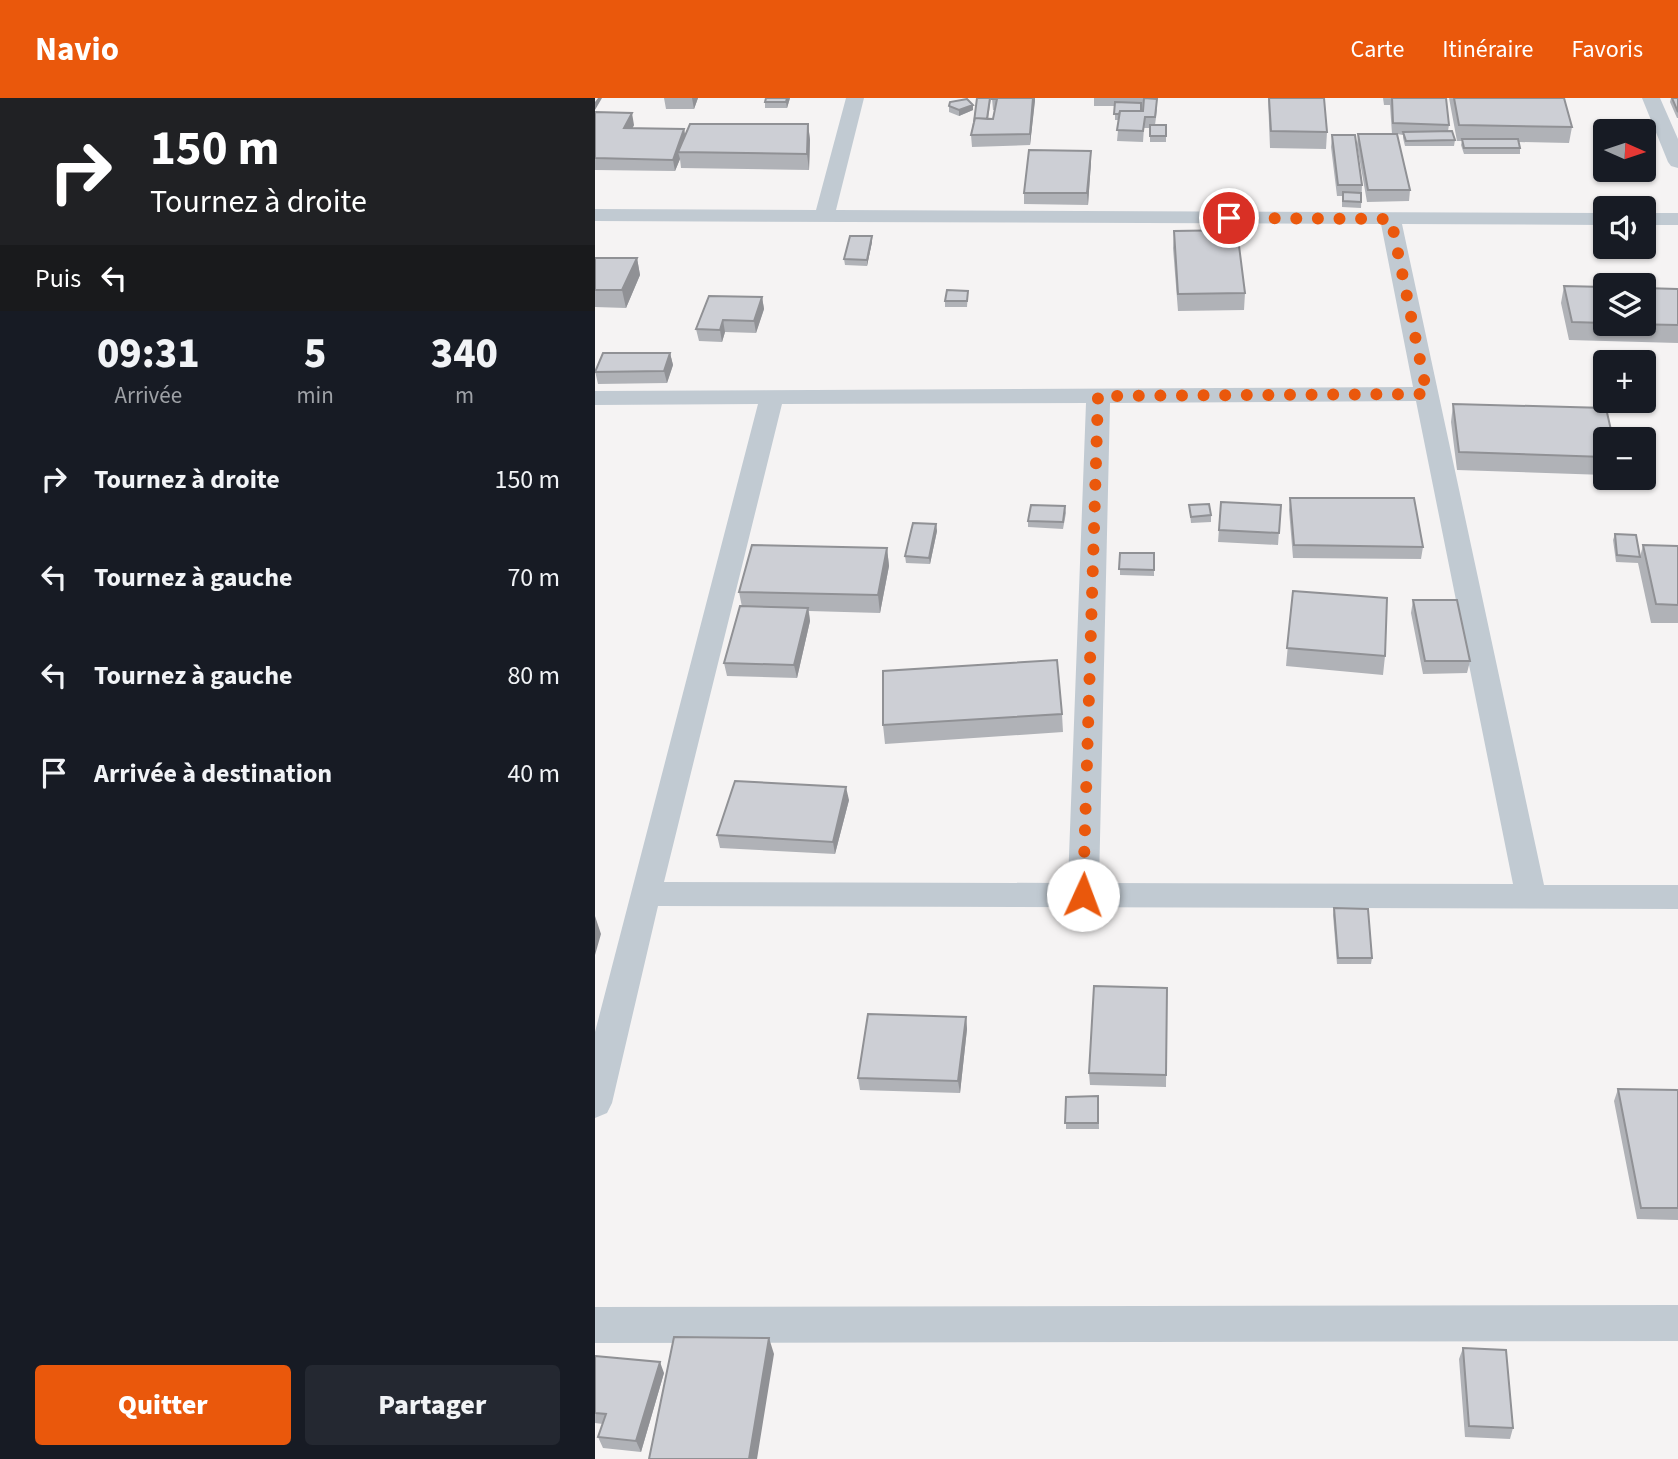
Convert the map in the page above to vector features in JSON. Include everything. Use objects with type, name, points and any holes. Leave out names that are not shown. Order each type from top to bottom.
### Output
[{"type":"street","points":[[825,214],[855,98]]},
{"type":"street","points":[[1650,98],[1678,162]]},
{"type":"street","points":[[595,215],[1593,219]]},
{"type":"street","points":[[1391,219],[1531,897]]},
{"type":"street","points":[[1656,219],[1678,219]]},
{"type":"street","points":[[595,398],[1427,394]]},
{"type":"street","points":[[1083,895],[1098,396]]},
{"type":"street","points":[[595,1103],[645,894],[772,397]]},
{"type":"street","points":[[645,894],[1678,897]]},
{"type":"street","points":[[595,1325],[1678,1323]]},
{"type":"building","points":[[766,98],[787,98],[786,102],[765,102]]},
{"type":"building","points":[[977,98],[990,98],[987,119],[975,118],[974,122]]},
{"type":"building","points":[[992,98],[1033,98],[1030,134],[971,135],[975,118],[993,119],[997,99]]},
{"type":"building","points":[[1144,98],[1157,99],[1155,117],[1145,117],[1143,131],[1117,130],[1120,111],[1143,111]]},
{"type":"building","points":[[1269,98],[1324,98],[1327,132],[1271,131]]},
{"type":"building","points":[[1392,98],[1446,98],[1449,125],[1393,123]]},
{"type":"building","points":[[1454,98],[1564,98],[1572,127],[1459,125]]},
{"type":"building","points":[[1672,98],[1678,98],[1678,112]]},
{"type":"building","points":[[967,99],[973,105],[959,110],[949,106],[950,102]]},
{"type":"building","points":[[1115,102],[1141,103],[1141,111],[1120,111],[1119,114],[1114,114]]},
{"type":"building","points":[[595,112],[632,113],[624,128],[684,129],[673,160],[595,158]]},
{"type":"building","points":[[690,124],[808,124],[807,154],[678,152]]},
{"type":"building","points":[[1150,125],[1166,125],[1166,136],[1150,136]]},
{"type":"building","points":[[1452,131],[1455,140],[1406,141],[1403,132]]},
{"type":"building","points":[[1358,134],[1397,134],[1410,190],[1368,190]]},
{"type":"building","points":[[1332,135],[1355,135],[1362,185],[1338,185]]},
{"type":"building","points":[[1462,139],[1518,139],[1520,148],[1464,148]]},
{"type":"building","points":[[1029,150],[1091,151],[1087,193],[1024,193]]},
{"type":"building","points":[[1343,192],[1361,193],[1361,202],[1343,201]]},
{"type":"building","points":[[1237,230],[1245,293],[1178,294],[1174,231]]},
{"type":"building","points":[[850,236],[872,236],[867,260],[844,259]]},
{"type":"building","points":[[595,258],[637,258],[622,290],[595,290]]},
{"type":"building","points":[[1564,286],[1593,287],[1593,323],[1572,322]]},
{"type":"building","points":[[1656,288],[1678,289],[1678,325],[1656,325]]},
{"type":"building","points":[[947,290],[968,291],[967,301],[945,301]]},
{"type":"building","points":[[709,296],[762,297],[754,321],[723,320],[720,330],[696,329]]},
{"type":"building","points":[[603,353],[670,353],[664,371],[595,372]]},
{"type":"building","points":[[1453,404],[1593,408],[1593,413],[1607,413],[1610,427],[1593,427],[1593,457],[1459,452]]},
{"type":"building","points":[[1290,498],[1414,498],[1423,547],[1294,545]]},
{"type":"building","points":[[1221,502],[1281,505],[1279,533],[1219,530]]},
{"type":"building","points":[[1209,504],[1211,515],[1191,517],[1189,505]]},
{"type":"building","points":[[1031,505],[1065,506],[1063,522],[1028,521]]},
{"type":"building","points":[[913,523],[936,524],[929,558],[905,556]]},
{"type":"building","points":[[1615,534],[1636,535],[1640,557],[1617,555]]},
{"type":"building","points":[[752,545],[887,548],[878,595],[739,592]]},
{"type":"building","points":[[1643,545],[1678,546],[1678,605],[1656,604]]},
{"type":"building","points":[[1120,553],[1154,553],[1154,570],[1119,569]]},
{"type":"building","points":[[1293,591],[1387,598],[1385,656],[1287,648]]},
{"type":"building","points":[[1413,600],[1457,600],[1470,661],[1425,661]]},
{"type":"building","points":[[740,606],[808,608],[794,665],[724,663]]},
{"type":"building","points":[[1057,660],[1062,714],[883,725],[883,671]]},
{"type":"building","points":[[735,781],[846,787],[833,842],[717,835]]},
{"type":"building","points":[[1334,908],[1368,909],[1372,958],[1338,958]]},
{"type":"building","points":[[1094,986],[1167,988],[1166,1075],[1089,1073]]},
{"type":"building","points":[[868,1014],[966,1017],[958,1081],[858,1078]]},
{"type":"building","points":[[1618,1089],[1678,1090],[1678,1208],[1641,1208]]},
{"type":"building","points":[[1098,1096],[1098,1123],[1065,1123],[1066,1097]]},
{"type":"building","points":[[674,1337],[769,1338],[749,1459],[649,1459]]},
{"type":"building","points":[[1463,1348],[1506,1350],[1513,1428],[1469,1426]]},
{"type":"building","points":[[595,1356],[660,1362],[636,1441],[598,1437],[606,1414],[595,1413]]},
{"type":"route","points":[[1083,895],[1098,396],[1427,394],[1391,219],[1229,218]]}]
